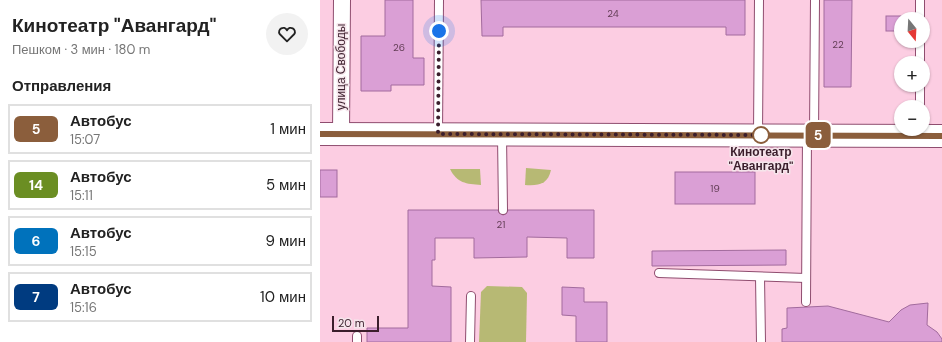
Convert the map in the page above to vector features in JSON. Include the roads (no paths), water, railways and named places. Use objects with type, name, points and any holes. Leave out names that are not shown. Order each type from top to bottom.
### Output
[{"type":"main road","points":[[331,134],[502,133],[811,135],[894,133]]},
{"type":"main road","points":[[930,134],[942,136]]},
{"type":"street","name":"улица Свободы","points":[[331,134],[342,0]]},
{"type":"lane","points":[[438,134],[439,0]]},
{"type":"lane","points":[[758,135],[759,0]]},
{"type":"lane","points":[[806,302],[814,0]]},
{"type":"lane","points":[[920,0],[920,12]]},
{"type":"lane","points":[[502,133],[503,210]]},
{"type":"lane","points":[[659,273],[806,278]]},
{"type":"lane","points":[[760,277],[761,342]]},
{"type":"lane","points":[[470,342],[471,296]]},
{"type":"place","name":"Кинотеатр \"Авангард\"","points":[[761,135]]}]
